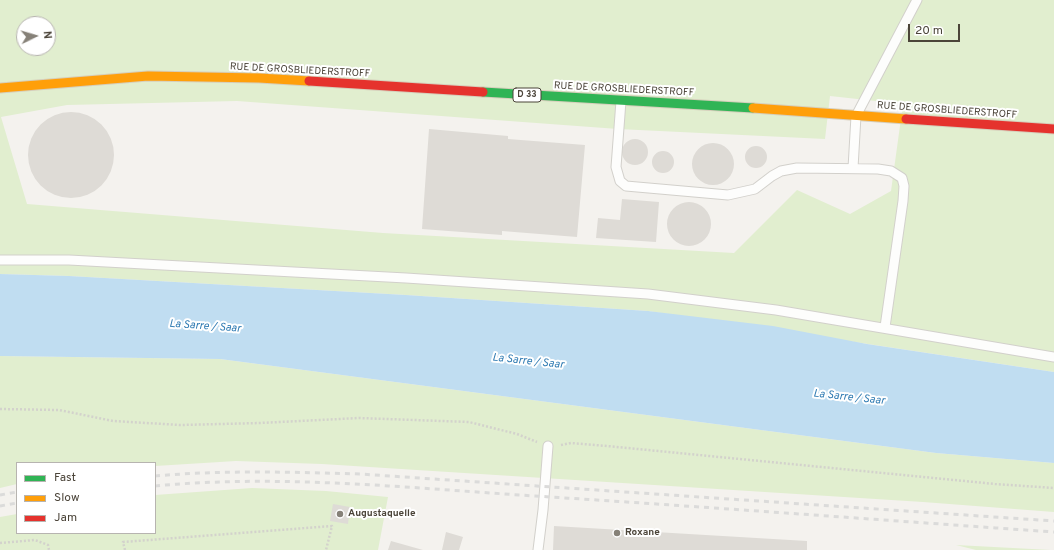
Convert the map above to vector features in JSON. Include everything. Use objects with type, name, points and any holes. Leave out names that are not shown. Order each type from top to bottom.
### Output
[{"type":"main road","name":"RUE DE GROSBLIEDERSTROFF","points":[[0,88],[148,76],[258,78],[1054,130]]},
{"type":"lane","points":[[853,168],[856,116],[917,0]]},
{"type":"lane","points":[[621,101],[616,167],[620,181],[626,186],[728,196],[755,189],[772,176],[782,171],[797,168],[878,169],[891,171],[902,178],[904,186],[903,201],[885,327]]},
{"type":"lane","points":[[0,260],[69,260],[406,278],[648,294],[776,310],[885,327],[1054,357]]},
{"type":"lane","points":[[538,550],[544,510],[548,446]]},
{"type":"path","points":[[0,409],[59,410],[113,421],[180,425],[359,418],[469,422],[517,434],[548,446],[571,443],[1054,488]]},
{"type":"path","points":[[125,550],[123,542],[332,526],[326,550]]},
{"type":"path","points":[[0,543],[35,540],[48,545],[49,550]]},
{"type":"green space","points":[[0,0],[1054,0],[1054,372],[648,311],[406,295],[69,276],[0,274]],"holes":[[[830,96],[903,104],[891,191],[850,214],[797,190],[734,253],[383,233],[27,204],[1,117],[67,105],[237,101],[618,129],[825,139]]]},
{"type":"green space","points":[[0,356],[220,359],[936,453],[1054,463],[1054,512],[923,502],[322,464],[236,461],[156,466],[156,462],[16,462],[16,484],[0,488]]},
{"type":"green space","points":[[252,488],[326,491],[388,497],[378,550],[0,550],[0,517],[16,514],[16,534],[156,534],[156,495]]},
{"type":"green space","points":[[956,545],[1051,550],[976,550]]},
{"type":"water","name":"La Sarre / Saar","points":[[0,274],[69,276],[406,295],[648,311],[773,326],[867,344],[1054,372],[1054,463],[936,453],[220,359],[0,356]]},
{"type":"building","points":[[71,112],[87,115],[95,119],[107,131],[111,139],[114,155],[111,171],[107,179],[95,191],[87,195],[71,198],[55,195],[47,191],[35,179],[31,171],[28,155],[31,139],[35,131],[47,119],[55,115]]},
{"type":"building","points":[[429,129],[508,136],[508,139],[585,145],[577,237],[502,231],[502,235],[422,229]]},
{"type":"building","points":[[635,139],[644,143],[648,152],[644,161],[635,165],[626,161],[622,152],[626,143]]},
{"type":"building","points":[[709,143],[717,143],[725,146],[731,152],[734,164],[731,176],[725,182],[717,185],[709,185],[701,182],[695,176],[692,168],[692,160],[695,152],[701,146]]},
{"type":"building","points":[[756,146],[764,149],[767,157],[764,165],[756,168],[748,165],[745,157],[748,149]]},
{"type":"building","points":[[663,151],[671,154],[674,162],[671,170],[663,173],[655,170],[652,162],[655,154]]},
{"type":"building","points":[[622,199],[659,202],[656,242],[596,238],[598,218],[620,220]]},
{"type":"building","points":[[689,202],[701,206],[707,212],[711,224],[707,236],[701,242],[689,246],[677,242],[671,236],[667,224],[671,212],[677,206]]},
{"type":"building","name":"Augustaquelle","points":[[333,504],[350,507],[348,524],[330,521]]},
{"type":"building","name":"Roxane","points":[[554,526],[807,541],[807,550],[553,550]]},
{"type":"building","points":[[446,532],[463,537],[459,550],[442,550]]},
{"type":"building","points":[[391,541],[423,550],[388,550]]},
{"type":"railway","points":[[156,476],[232,472],[360,474],[1054,521]]},
{"type":"railway","points":[[156,486],[250,481],[393,486],[1054,532]]},
{"type":"railway","points":[[0,495],[16,492]]},
{"type":"railway","points":[[0,506],[16,503]]},
{"type":"traffic: fast","points":[[483,92],[753,108]]},
{"type":"traffic: slow","points":[[0,88],[148,76],[259,78],[309,81]]},
{"type":"traffic: slow","points":[[753,108],[906,119]]},
{"type":"traffic: jam","points":[[309,81],[483,92]]},
{"type":"traffic: jam","points":[[906,119],[1054,129]]},
{"type":"place","name":"Augustaquelle","points":[[340,514]]},
{"type":"place","name":"Roxane","points":[[617,533]]}]
